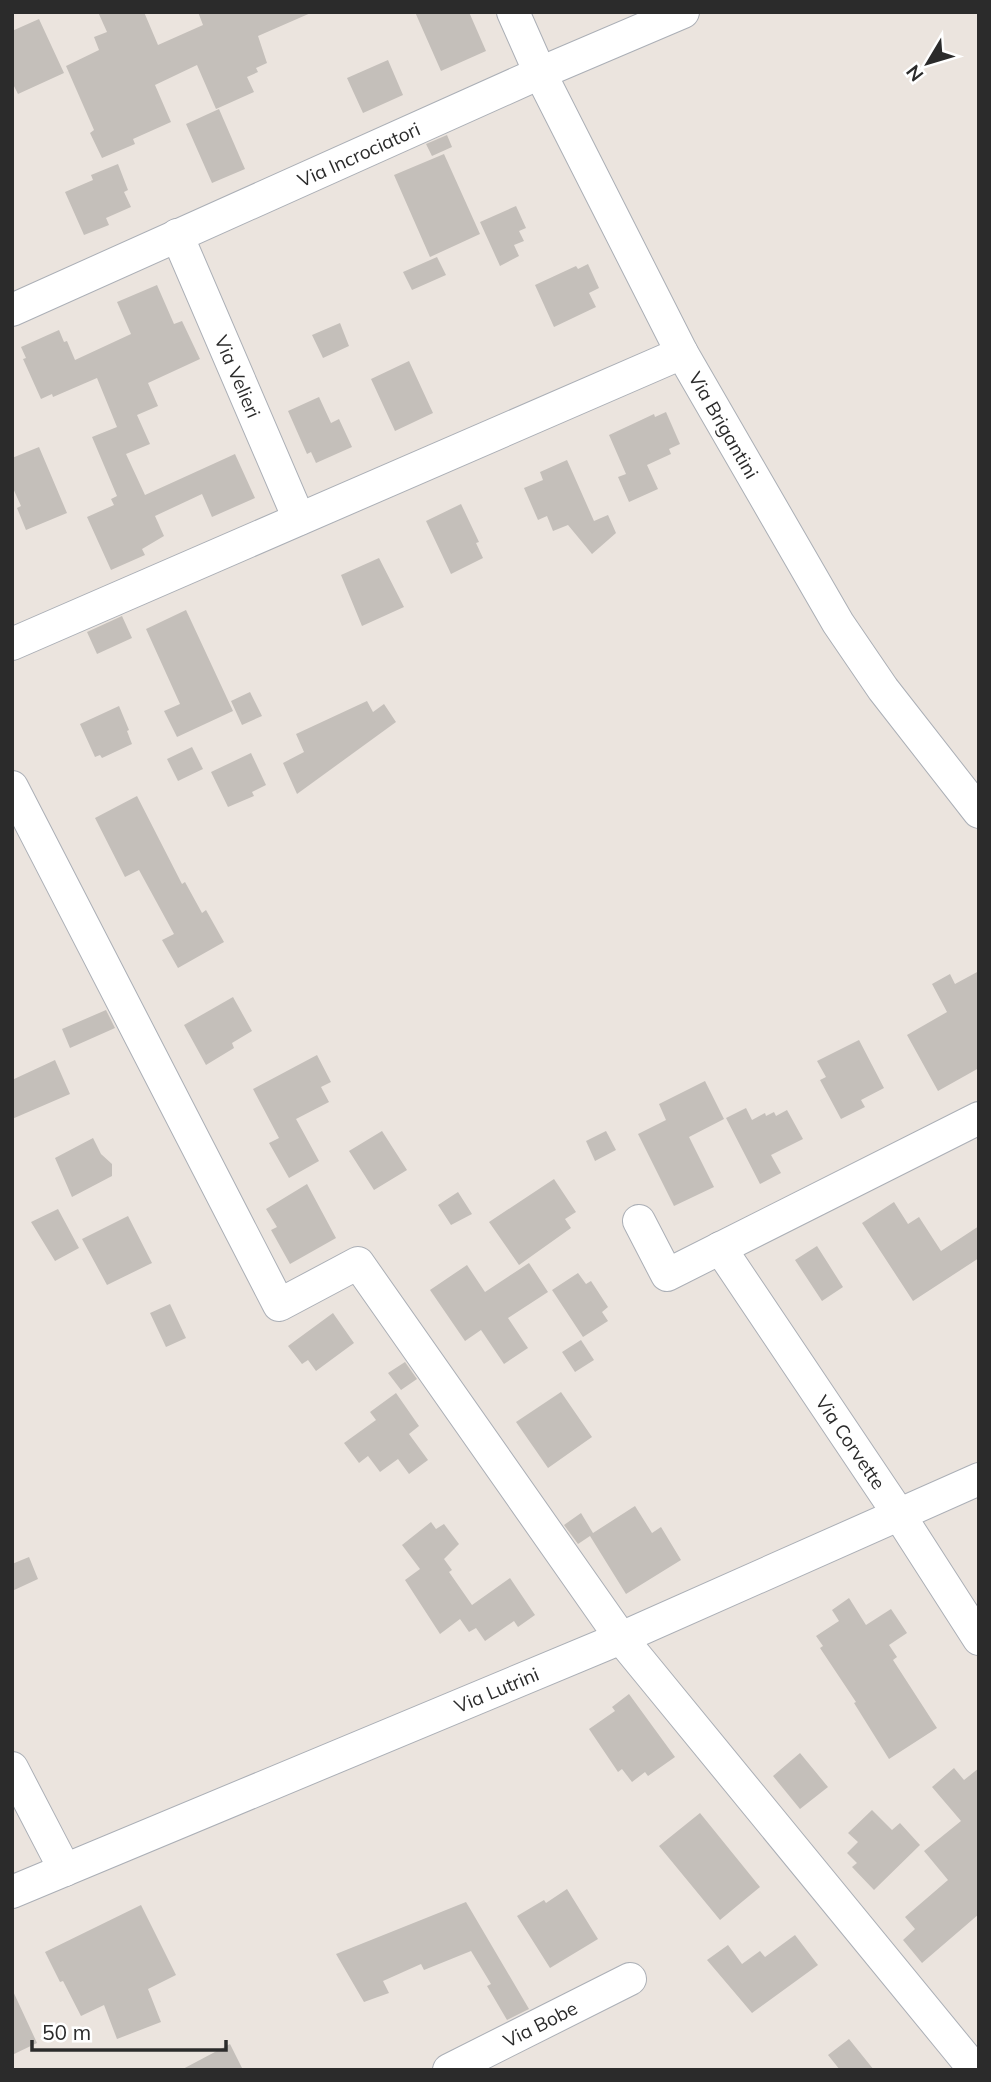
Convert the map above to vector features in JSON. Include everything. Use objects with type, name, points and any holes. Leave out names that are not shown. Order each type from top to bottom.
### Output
[{"type":"street","name":"Via Brigantini","points":[[513,12],[540,73],[682,353],[838,623],[883,689],[979,812]]},
{"type":"street","name":"Via Incrociatori","points":[[12,310],[540,73],[683,12]]},
{"type":"street","name":"Via Velieri","points":[[177,235],[299,519]]},
{"type":"street","points":[[12,644],[682,353]]},
{"type":"street","points":[[12,787],[279,1305],[358,1263],[621,1638],[975,2070]]},
{"type":"street","points":[[639,1221],[667,1275],[979,1118]]},
{"type":"street","name":"Via Corvette","points":[[720,1248],[979,1639]]},
{"type":"street","name":"Via Lutrini","points":[[12,1892],[621,1638],[979,1479]]},
{"type":"street","points":[[12,1769],[65,1870]]},
{"type":"street","name":"Via Bobe","points":[[449,2070],[630,1979]]},
{"type":"building","points":[[98,12],[144,12],[158,45],[203,25],[198,12],[313,12],[258,36],[267,63],[256,68],[258,72],[247,77],[254,92],[216,109],[197,65],[155,85],[171,122],[133,139],[135,144],[102,158],[90,133],[94,130],[66,66],[99,50],[94,37],[107,32]]},
{"type":"building","points":[[415,12],[469,12],[486,51],[441,71]]},
{"type":"building","points":[[39,19],[64,73],[18,94],[12,82],[12,31]]},
{"type":"building","points":[[388,60],[403,95],[363,113],[347,78]]},
{"type":"building","points":[[219,109],[245,169],[212,183],[186,124]]},
{"type":"building","points":[[447,135],[452,147],[432,156],[426,144]]},
{"type":"building","points":[[444,154],[480,234],[430,257],[394,175]]},
{"type":"building","points":[[118,164],[128,190],[124,192],[131,207],[106,218],[109,225],[84,235],[65,192],[93,180],[91,175]]},
{"type":"building","points":[[516,206],[526,228],[519,231],[524,241],[514,245],[519,256],[500,266],[480,222]]},
{"type":"building","points":[[437,257],[446,275],[412,290],[403,272]]},
{"type":"building","points":[[588,264],[599,288],[589,293],[596,307],[554,327],[535,285],[576,266],[578,269]]},
{"type":"building","points":[[157,285],[174,324],[182,321],[200,359],[148,383],[158,406],[137,415],[150,444],[126,454],[145,495],[235,454],[255,498],[212,517],[202,494],[155,516],[164,536],[142,549],[145,555],[111,570],[87,517],[114,505],[111,499],[117,496],[92,437],[117,427],[97,378],[53,397],[52,394],[41,399],[23,359],[26,358],[21,347],[59,330],[75,360],[131,334],[117,302]]},
{"type":"building","points":[[340,323],[349,346],[323,358],[312,335]]},
{"type":"building","points":[[409,361],[433,413],[395,431],[371,379]]},
{"type":"building","points":[[319,397],[331,423],[339,419],[352,447],[316,463],[311,452],[307,454],[288,411]]},
{"type":"building","points":[[666,412],[680,444],[669,449],[671,454],[647,465],[658,489],[629,502],[618,477],[626,474],[609,435],[654,414],[655,417]]},
{"type":"building","points":[[39,447],[67,513],[26,530],[17,508],[21,506],[12,486],[12,458]]},
{"type":"building","points":[[567,460],[594,521],[608,515],[616,533],[592,554],[568,525],[553,531],[547,516],[538,520],[524,488],[543,480],[540,472]]},
{"type":"building","points":[[461,504],[479,542],[476,543],[483,558],[451,574],[426,521]]},
{"type":"building","points":[[379,558],[404,607],[362,626],[341,575]]},
{"type":"building","points":[[186,610],[233,711],[177,737],[164,711],[180,704],[146,629]]},
{"type":"building","points":[[122,616],[132,638],[97,654],[87,632]]},
{"type":"building","points":[[250,692],[262,716],[242,725],[231,701]]},
{"type":"building","points":[[367,701],[373,712],[384,704],[396,722],[297,794],[283,763],[304,752],[296,734]]},
{"type":"building","points":[[119,706],[132,744],[102,758],[100,755],[95,757],[80,724]]},
{"type":"building","points":[[192,747],[203,769],[178,781],[167,759]]},
{"type":"building","points":[[251,753],[266,785],[252,792],[254,796],[228,807],[211,772]]},
{"type":"building","points":[[137,796],[182,884],[185,882],[202,913],[206,910],[224,942],[178,968],[162,940],[174,934],[139,870],[125,877],[95,818]]},
{"type":"building","points":[[979,971],[979,1068],[938,1091],[907,1035],[947,1012],[932,984],[950,974],[955,984]]},
{"type":"building","points":[[233,997],[252,1031],[232,1043],[234,1048],[206,1065],[184,1025]]},
{"type":"building","points":[[106,1010],[115,1028],[70,1048],[62,1029]]},
{"type":"building","points":[[859,1040],[884,1088],[861,1100],[865,1107],[841,1119],[820,1080],[826,1077],[817,1061]]},
{"type":"building","points":[[317,1055],[331,1082],[321,1087],[329,1102],[296,1119],[319,1161],[289,1178],[269,1143],[279,1138],[253,1089]]},
{"type":"building","points":[[55,1060],[70,1094],[12,1119],[12,1080]]},
{"type":"building","points":[[705,1081],[724,1119],[689,1137],[714,1187],[674,1206],[638,1134],[666,1120],[659,1104]]},
{"type":"building","points":[[746,1108],[752,1120],[765,1113],[766,1116],[774,1112],[776,1116],[787,1110],[803,1139],[771,1155],[781,1173],[760,1184],[726,1118]]},
{"type":"building","points":[[382,1131],[407,1170],[374,1190],[349,1151]]},
{"type":"building","points":[[606,1131],[616,1150],[595,1161],[586,1141]]},
{"type":"building","points":[[93,1138],[101,1154],[112,1164],[112,1176],[72,1197],[55,1158]]},
{"type":"building","points":[[554,1179],[576,1212],[565,1219],[571,1228],[519,1265],[489,1222]]},
{"type":"building","points":[[307,1184],[336,1238],[290,1264],[271,1230],[277,1227],[266,1209]]},
{"type":"building","points":[[458,1192],[472,1214],[451,1225],[438,1205]]},
{"type":"building","points":[[894,1202],[908,1224],[919,1217],[941,1251],[979,1226],[979,1258],[913,1301],[862,1223]]},
{"type":"building","points":[[58,1209],[79,1248],[55,1261],[31,1222]]},
{"type":"building","points":[[128,1216],[152,1263],[107,1285],[82,1239]]},
{"type":"building","points":[[817,1246],[843,1287],[822,1301],[795,1260]]},
{"type":"building","points":[[529,1263],[548,1292],[508,1318],[528,1348],[504,1364],[481,1330],[465,1341],[430,1290],[467,1265],[485,1292]]},
{"type":"building","points":[[578,1273],[586,1284],[591,1281],[608,1307],[602,1312],[608,1321],[583,1337],[552,1290]]},
{"type":"building","points":[[170,1304],[186,1338],[166,1347],[150,1313]]},
{"type":"building","points":[[333,1313],[354,1343],[316,1371],[308,1360],[302,1364],[288,1346]]},
{"type":"building","points":[[581,1340],[594,1360],[575,1372],[562,1352]]},
{"type":"building","points":[[405,1362],[417,1379],[401,1390],[388,1373]]},
{"type":"building","points":[[561,1392],[592,1437],[548,1468],[516,1422]]},
{"type":"building","points":[[396,1393],[419,1426],[409,1434],[428,1460],[409,1474],[398,1459],[380,1472],[368,1456],[359,1463],[344,1443],[376,1420],[370,1412]]},
{"type":"building","points":[[635,1506],[652,1533],[661,1527],[681,1560],[626,1594],[590,1536],[578,1544],[564,1525],[581,1513],[593,1533]]},
{"type":"building","points":[[431,1522],[436,1529],[444,1524],[459,1544],[444,1559],[452,1570],[449,1572],[472,1605],[510,1578],[535,1615],[518,1627],[514,1621],[485,1641],[476,1628],[469,1632],[460,1619],[440,1634],[405,1580],[420,1569],[402,1545]]},
{"type":"building","points":[[29,1557],[38,1579],[12,1591],[12,1564]]},
{"type":"building","points":[[849,1598],[866,1625],[891,1609],[907,1633],[889,1645],[897,1657],[893,1660],[937,1728],[889,1759],[820,1648],[823,1646],[816,1636],[839,1621],[832,1610]]},
{"type":"building","points":[[629,1694],[675,1757],[648,1776],[645,1772],[632,1782],[622,1769],[618,1772],[589,1729],[615,1711],[612,1707]]},
{"type":"building","points":[[800,1753],[828,1787],[800,1809],[773,1776]]},
{"type":"building","points":[[954,1768],[964,1780],[979,1768],[979,1914],[922,1963],[903,1940],[915,1929],[905,1917],[948,1880],[924,1851],[961,1821],[932,1787]]},
{"type":"building","points":[[872,1810],[892,1830],[900,1823],[920,1845],[874,1890],[852,1867],[857,1863],[847,1853],[858,1842],[848,1833]]},
{"type":"building","points":[[700,1813],[760,1887],[720,1920],[659,1846]]},
{"type":"building","points":[[567,1889],[598,1939],[550,1968],[517,1916],[544,1900],[546,1903]]},
{"type":"building","points":[[466,1902],[529,2009],[507,2020],[487,1986],[491,1984],[471,1951],[424,1970],[421,1964],[383,1981],[389,1993],[364,2002],[336,1954]]},
{"type":"building","points":[[141,1905],[176,1975],[148,1989],[161,2022],[117,2039],[104,2005],[81,2016],[45,1952]]},
{"type":"building","points":[[795,1935],[818,1965],[752,2013],[707,1960],[728,1945],[742,1964],[760,1951],[765,1957]]},
{"type":"building","points":[[12,1989],[37,2043],[12,2055]]},
{"type":"building","points":[[849,2039],[874,2070],[840,2070],[828,2055]]},
{"type":"building","points":[[230,2044],[243,2070],[181,2070]]}]
